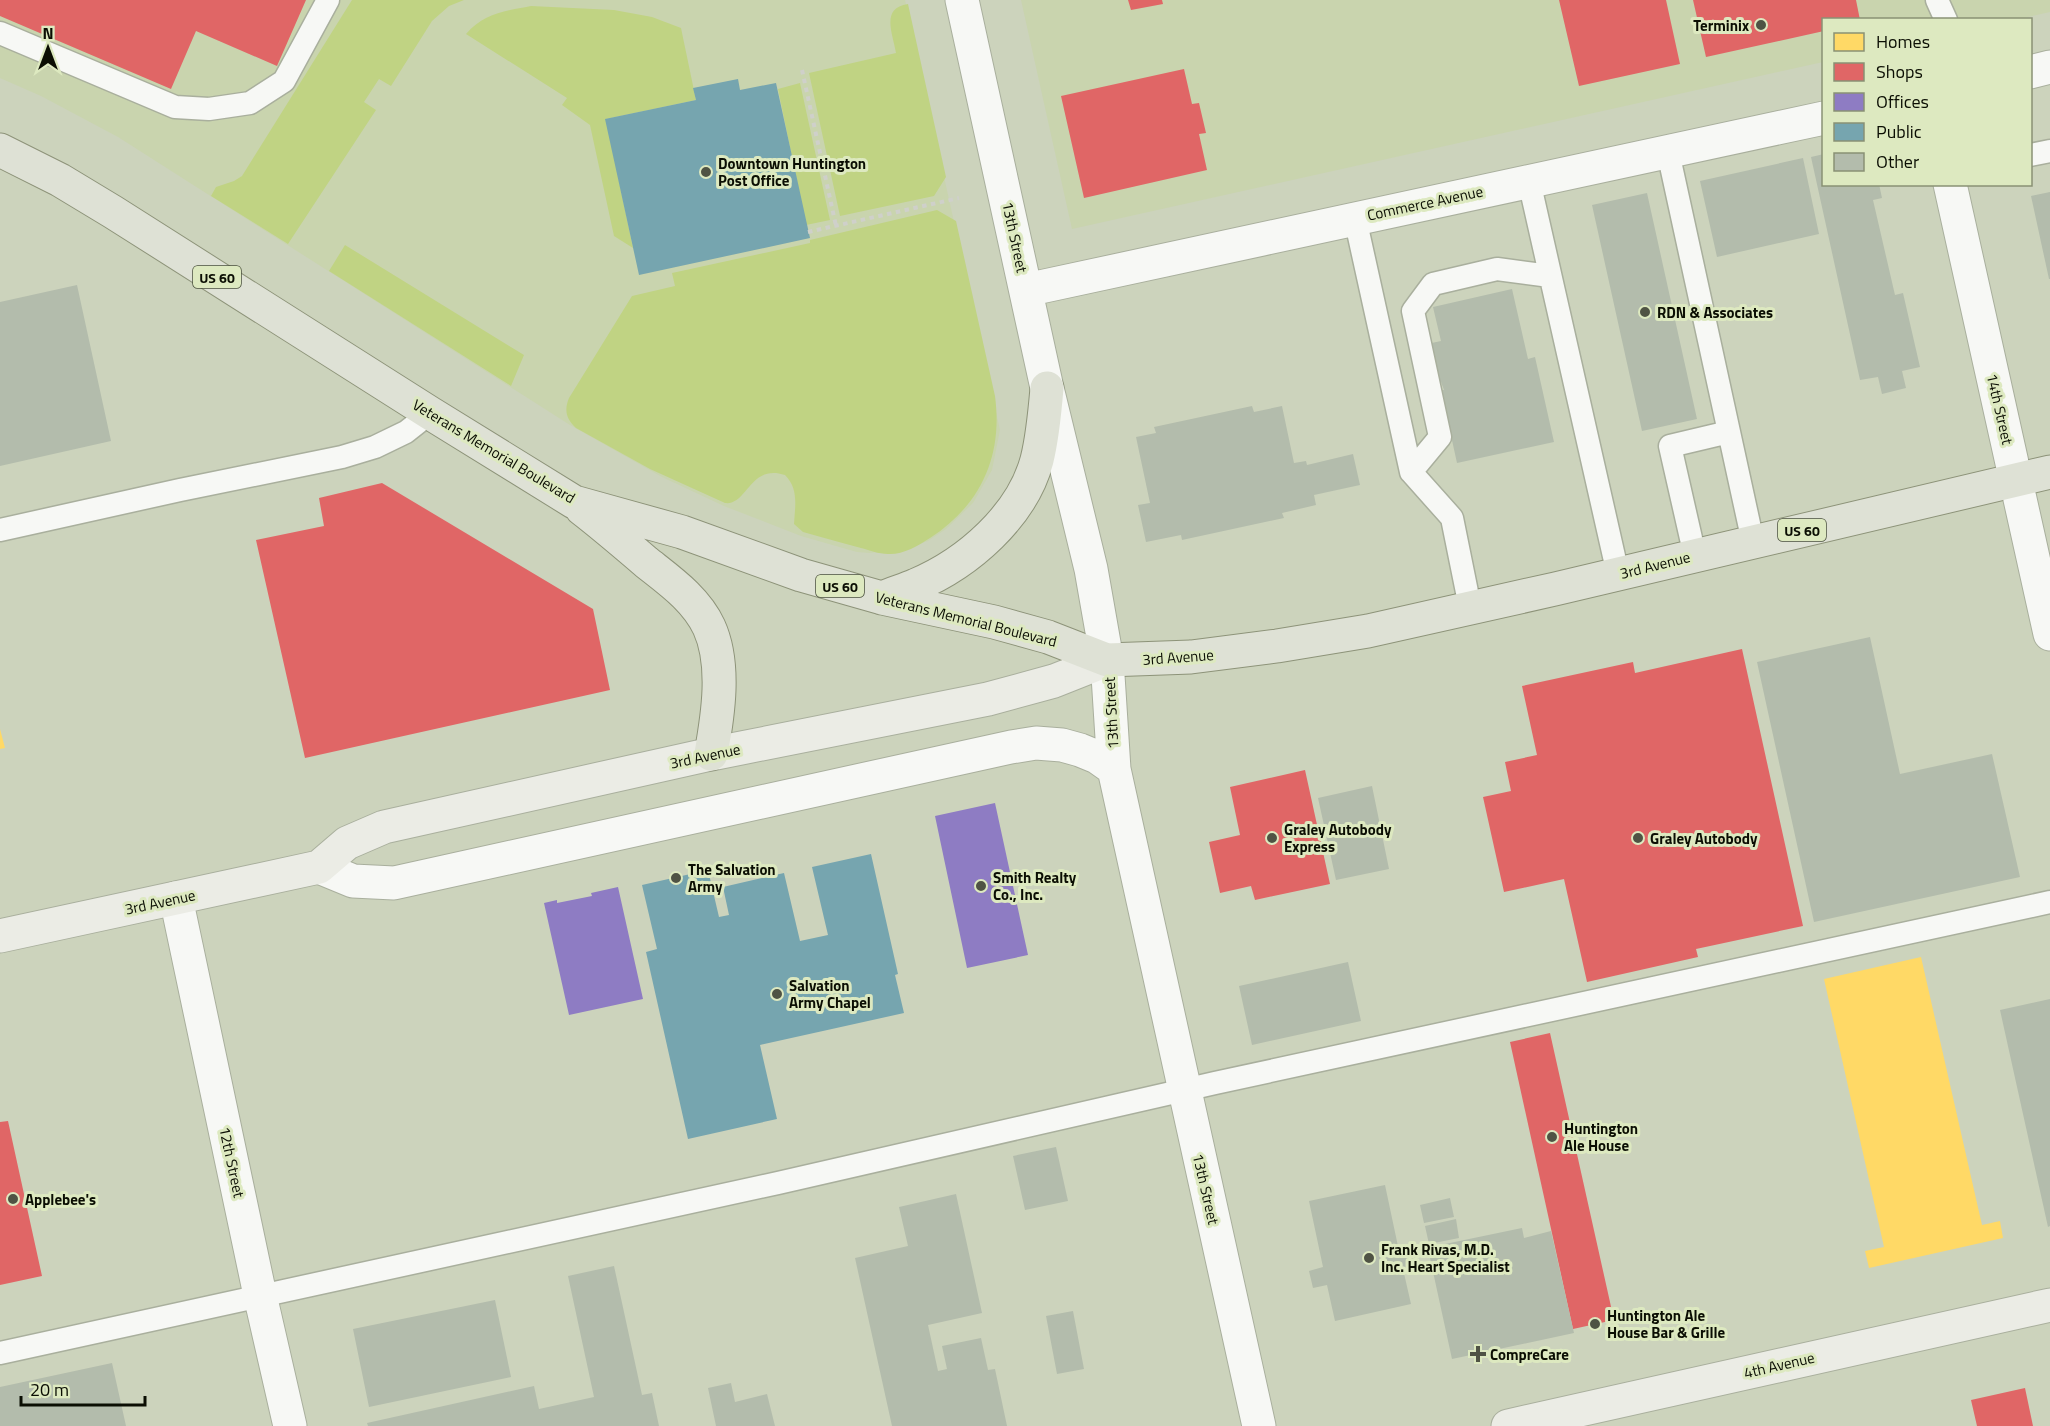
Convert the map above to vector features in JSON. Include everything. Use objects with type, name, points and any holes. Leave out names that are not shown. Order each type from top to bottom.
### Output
[{"type":"main road","name":"Veterans Memorial Boulevard","points":[[0,150],[60,180],[113,212],[574,502],[682,532],[801,575],[882,597],[994,622],[1048,638],[1107,660]]},
{"type":"main road","points":[[882,597],[916,585],[946,570],[972,551],[998,527],[1020,498],[1036,463],[1045,425],[1047,388]]},
{"type":"main road","name":"3rd Avenue","points":[[1107,660],[1191,657],[1368,631],[2050,472]]},
{"type":"main road","points":[[574,502],[686,594],[705,621],[715,649],[719,684],[718,710],[711,754]]},
{"type":"street","name":"13th Street","points":[[962,0],[1047,388],[1091,569],[1107,660],[1114,769],[1259,1426]]},
{"type":"street","points":[[2032,72],[2050,67]]},
{"type":"street","name":"Commerce Avenue","points":[[1026,290],[1822,118]]},
{"type":"street","name":"14th Street","points":[[1950,186],[2050,634]]},
{"type":"street","name":"3rd Avenue","points":[[0,936],[319,867],[347,843],[384,827],[711,754],[988,699],[1054,681],[1107,660]]},
{"type":"street","points":[[319,867],[353,881],[394,883],[896,771],[1036,743],[1080,750],[1114,769]]},
{"type":"street","name":"12th Street","points":[[176,898],[290,1426]]},
{"type":"street","name":"4th Avenue","points":[[1508,1426],[2050,1305]]},
{"type":"lane","points":[[0,33],[175,107],[209,109],[250,103],[284,81],[328,0]]},
{"type":"lane","points":[[1937,0],[1945,18]]},
{"type":"lane","points":[[2032,155],[2050,151]]},
{"type":"lane","points":[[1668,152],[1753,542]]},
{"type":"lane","points":[[1529,181],[1618,574]]},
{"type":"lane","points":[[1355,218],[1411,472],[1452,518],[1470,607]]},
{"type":"lane","points":[[1411,472],[1440,437],[1413,310],[1433,284],[1497,269],[1550,276]]},
{"type":"lane","points":[[0,530],[342,457],[375,447],[406,432],[430,413]]},
{"type":"lane","points":[[1695,556],[1670,446],[1729,432]]},
{"type":"lane","points":[[0,1353],[778,1183],[1184,1090],[2050,902]]},
{"type":"path","points":[[802,70],[836,226]]},
{"type":"path","points":[[808,232],[959,198]]},
{"type":"shaded area","points":[[0,0],[905,0],[1000,430],[992,470],[973,503],[946,529],[928,541],[908,548],[870,553],[857,552],[801,536],[724,506],[662,477],[570,425],[118,137],[41,96],[0,78]]},
{"type":"shaded area","points":[[1021,0],[2050,0],[2050,12],[2024,18],[1822,18],[1822,62],[1072,229]]},
{"type":"green space","points":[[352,0],[464,0],[449,6],[432,21],[391,86],[379,79],[364,102],[376,110],[288,244],[211,196],[216,187],[242,176]]},
{"type":"green space","points":[[908,4],[946,177],[934,196],[840,216],[809,73],[896,53],[890,23],[891,16],[899,6]]},
{"type":"green space","points":[[531,6],[614,10],[652,17],[681,28],[696,100],[606,119],[633,248],[614,236],[590,125],[562,105],[567,98],[466,34],[488,17]]},
{"type":"green space","points":[[800,83],[830,220],[806,225],[778,89]]},
{"type":"green space","points":[[937,210],[956,221],[995,396],[997,418],[991,459],[985,477],[975,494],[948,525],[920,544],[899,553],[884,554],[803,532],[794,524],[794,492],[785,475],[773,473],[764,475],[756,479],[739,498],[725,503],[650,469],[576,428],[568,418],[566,410],[569,398],[632,296],[675,286],[672,273],[810,243],[810,240]]},
{"type":"green space","points":[[345,245],[524,355],[511,386],[329,271]]},
{"type":"building: Homes","points":[[0,729],[5,748],[0,749]]},
{"type":"building: Homes","points":[[1921,957],[1982,1225],[2000,1221],[2003,1238],[1869,1268],[1865,1251],[1884,1247],[1824,979]]},
{"type":"building: Shops","points":[[0,0],[306,0],[277,66],[196,31],[171,89],[0,16]]},
{"type":"building: Shops","points":[[1128,0],[1162,0],[1163,4],[1131,10]]},
{"type":"building: Shops","points":[[1559,0],[1666,0],[1680,64],[1579,86]]},
{"type":"building: Shops","name":"Terminix","points":[[1693,0],[1856,0],[1860,18],[1822,18],[1822,31],[1706,57]]},
{"type":"building: Shops","points":[[1184,69],[1192,104],[1199,103],[1206,133],[1199,134],[1207,170],[1084,198],[1061,96]]},
{"type":"building: Shops","points":[[382,483],[593,609],[610,690],[305,758],[256,540],[324,526],[319,498]]},
{"type":"building: Shops","name":"Graley Autobody","points":[[1742,649],[1803,926],[1696,949],[1698,957],[1587,982],[1564,879],[1504,892],[1483,797],[1511,791],[1505,762],[1537,755],[1522,686],[1633,662],[1635,673]]},
{"type":"building: Shops","name":"Graley Autobody Express","points":[[1305,770],[1330,884],[1255,900],[1251,886],[1220,893],[1209,842],[1240,835],[1230,787]]},
{"type":"building: Shops","name":"Huntington Ale House","points":[[1550,1033],[1614,1320],[1573,1329],[1510,1042]]},
{"type":"building: Shops","name":"Applebee's","points":[[8,1121],[42,1276],[0,1285],[0,1122]]},
{"type":"building: Shops","points":[[2025,1388],[2033,1426],[1977,1426],[1971,1400]]},
{"type":"building: Offices","name":"Smith Realty Co., Inc.","points":[[995,803],[1028,955],[967,968],[935,816]]},
{"type":"building: Offices","points":[[618,887],[643,999],[569,1015],[544,903],[557,900],[557,903],[592,896],[591,893]]},
{"type":"building: Public","name":"Downtown Huntington Post Office","points":[[738,79],[740,90],[776,83],[810,238],[639,275],[605,119],[696,100],[693,88]]},
{"type":"building: Public","name":"Salvation Army Chapel","points":[[871,854],[898,974],[895,975],[904,1013],[760,1045],[777,1119],[688,1139],[646,952],[657,949],[642,885],[708,870],[719,917],[729,915],[723,887],[784,873],[800,941],[828,935],[812,867]]},
{"type":"building: Other","points":[[1822,154],[1822,186],[1879,186],[1882,198],[1873,200],[1895,295],[1903,293],[1920,367],[1902,371],[1906,388],[1882,394],[1878,377],[1860,380],[1811,157]]},
{"type":"building: Other","points":[[1803,158],[1819,234],[1717,257],[1700,181]]},
{"type":"building: Other","points":[[2050,192],[2050,279],[2049,279],[2031,196]]},
{"type":"building: Other","name":"RDN & Associates","points":[[1647,193],[1697,419],[1642,431],[1592,205]]},
{"type":"building: Other","points":[[77,285],[111,441],[0,466],[0,302]]},
{"type":"building: Other","points":[[1512,289],[1528,359],[1535,357],[1554,442],[1457,463],[1441,390],[1444,390],[1441,382],[1436,383],[1427,344],[1441,341],[1433,307]]},
{"type":"building: Other","points":[[1252,406],[1254,412],[1282,406],[1294,463],[1306,461],[1307,465],[1353,454],[1360,485],[1314,495],[1316,505],[1282,513],[1284,518],[1182,540],[1181,535],[1146,542],[1138,505],[1150,503],[1136,437],[1156,433],[1154,427]]},
{"type":"building: Other","points":[[1870,637],[1900,774],[1992,754],[2020,877],[1814,922],[1757,662]]},
{"type":"building: Other","points":[[1372,786],[1389,869],[1336,880],[1318,798]]},
{"type":"building: Other","points":[[1348,962],[1361,1021],[1252,1045],[1239,986]]},
{"type":"building: Other","points":[[2050,999],[2050,1226],[2048,1227],[2000,1010]]},
{"type":"building: Other","points":[[1056,1147],[1068,1201],[1025,1210],[1013,1156]]},
{"type":"building: Other","name":"Frank Rivas, M.D. Inc. Heart Specialist","points":[[1385,1185],[1399,1251],[1414,1248],[1418,1265],[1403,1269],[1411,1304],[1335,1321],[1327,1285],[1313,1288],[1309,1271],[1323,1267],[1309,1201]]},
{"type":"building: Other","points":[[956,1194],[982,1313],[928,1325],[938,1371],[947,1369],[942,1346],[981,1338],[988,1370],[995,1369],[1007,1426],[892,1426],[855,1258],[908,1246],[899,1207]]},
{"type":"building: Other","points":[[1450,1198],[1454,1217],[1424,1223],[1420,1205]]},
{"type":"building: Other","points":[[1456,1219],[1459,1238],[1429,1244],[1425,1226]]},
{"type":"building: Other","points":[[1522,1228],[1524,1238],[1551,1231],[1574,1333],[1452,1359],[1430,1258],[1447,1254],[1445,1244]]},
{"type":"building: Other","points":[[614,1266],[642,1395],[652,1393],[659,1426],[368,1426],[367,1423],[534,1386],[539,1409],[594,1397],[568,1276]]},
{"type":"building: Other","points":[[495,1300],[511,1377],[369,1407],[353,1329]]},
{"type":"building: Other","points":[[1073,1311],[1084,1369],[1057,1374],[1046,1316]]},
{"type":"building: Other","points":[[112,1363],[126,1426],[0,1426],[0,1387]]},
{"type":"building: Other","points":[[731,1383],[735,1402],[767,1394],[775,1426],[716,1426],[708,1388]]},
{"type":"place","name":"Terminix","points":[[1761,25]]},
{"type":"place","name":"Downtown Huntington Post Office","points":[[706,172]]},
{"type":"place","name":"RDN & Associates","points":[[1645,312]]},
{"type":"place","name":"Graley Autobody Express","points":[[1272,838]]},
{"type":"place","name":"Graley Autobody","points":[[1638,838]]},
{"type":"place","name":"The Salvation Army","points":[[676,878]]},
{"type":"place","name":"Smith Realty Co., Inc.","points":[[981,886]]},
{"type":"place","name":"Salvation Army Chapel","points":[[777,994]]},
{"type":"place","name":"Huntington Ale House","points":[[1552,1137]]},
{"type":"place","name":"Applebee's","points":[[13,1199]]},
{"type":"place","name":"Frank Rivas, M.D. Inc. Heart Specialist","points":[[1369,1258]]},
{"type":"place","name":"Huntington Ale House Bar & Grille","points":[[1595,1324]]},
{"type":"place","name":"CompreCare","points":[[1478,1354]]}]
